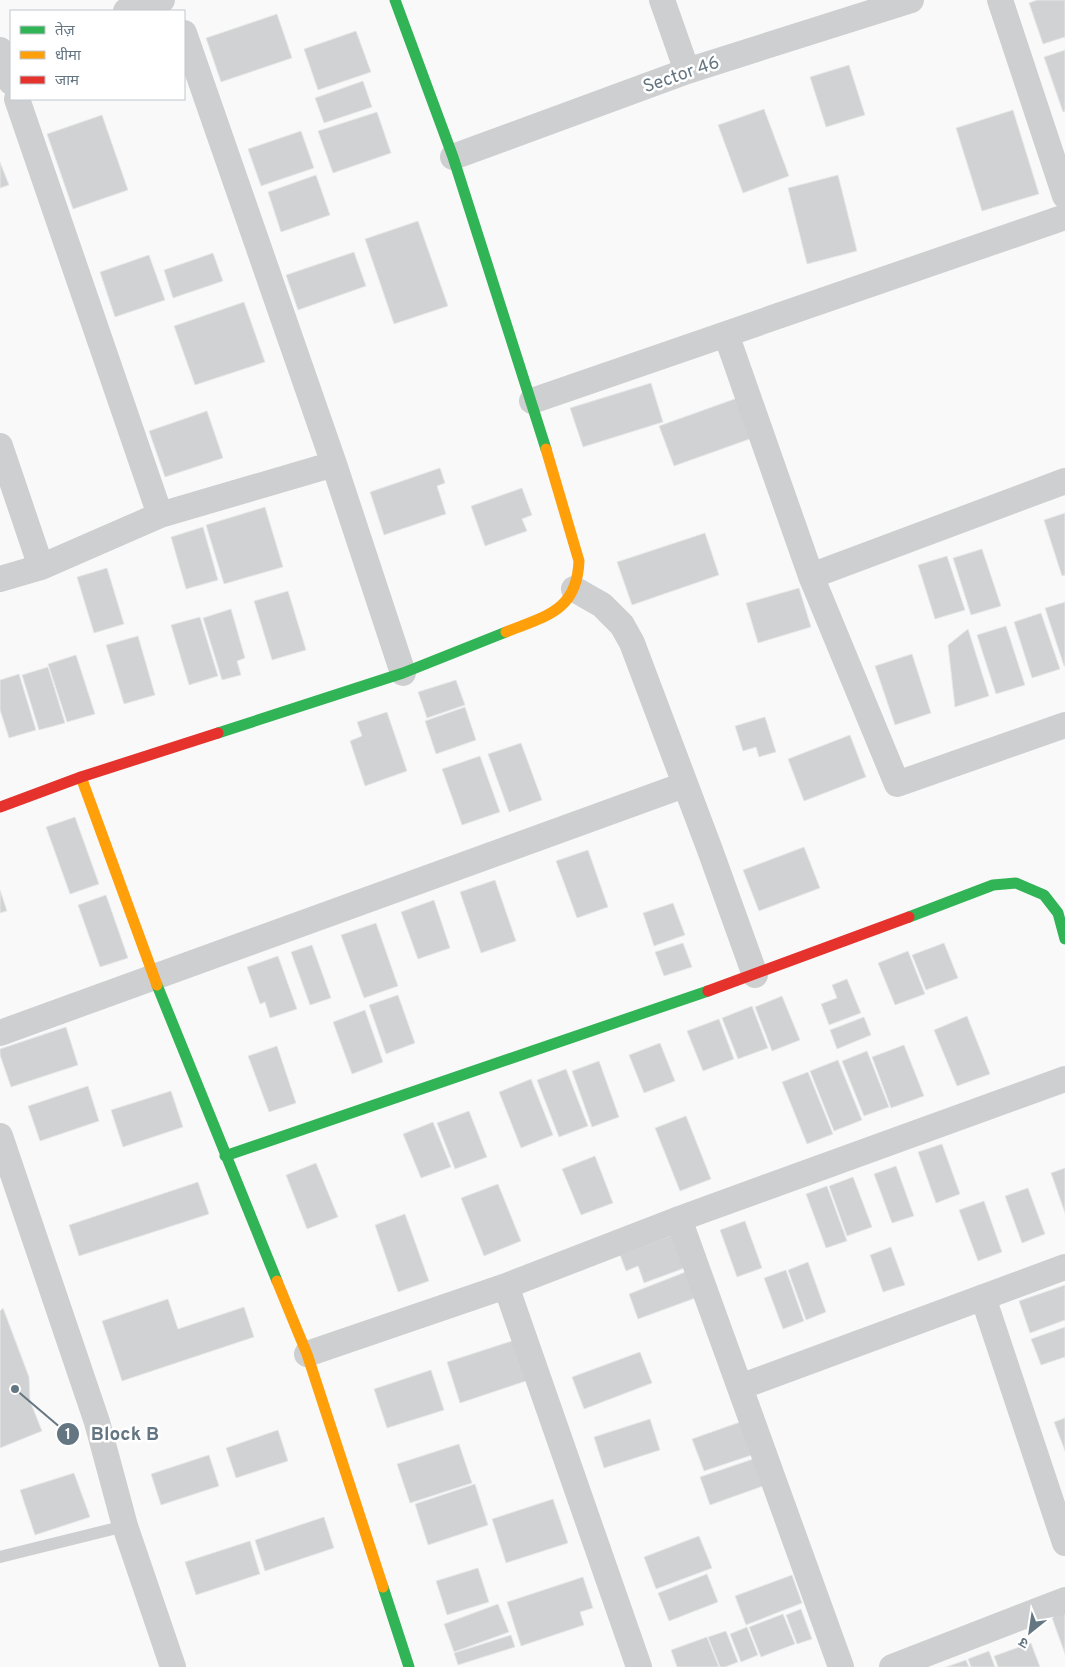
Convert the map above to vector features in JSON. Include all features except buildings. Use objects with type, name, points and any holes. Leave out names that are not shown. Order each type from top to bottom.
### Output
[{"type":"street","points":[[129,10],[162,0]]},
{"type":"street","points":[[0,807],[81,777],[403,673],[554,612],[567,602],[574,589],[579,575],[579,561],[532,401],[453,157],[395,0]]},
{"type":"street","points":[[662,0],[687,71]]},
{"type":"street","name":"Sector 46","points":[[453,157],[687,71],[912,0]]},
{"type":"street","points":[[1000,0],[1065,196]]},
{"type":"street","points":[[185,36],[334,464],[403,673]]},
{"type":"street","points":[[0,50],[10,79]]},
{"type":"street","points":[[17,100],[160,515]]},
{"type":"street","points":[[532,401],[1065,217]]},
{"type":"street","points":[[726,334],[811,576],[897,784],[1065,725]]},
{"type":"street","points":[[0,446],[41,567]]},
{"type":"street","points":[[0,579],[41,567],[160,515],[334,464]]},
{"type":"street","points":[[811,576],[1065,481]]},
{"type":"street","points":[[574,589],[602,605],[622,625],[632,643],[755,975]]},
{"type":"street","points":[[81,777],[154,978],[307,1354],[409,1667]]},
{"type":"street","points":[[0,1033],[684,785]]},
{"type":"street","points":[[225,1156],[755,975],[994,885],[1016,883],[1044,895],[1058,913],[1065,938]]},
{"type":"street","points":[[307,1354],[506,1286],[679,1219],[1065,1079]]},
{"type":"street","points":[[0,1136],[96,1422],[125,1526],[173,1667]]},
{"type":"street","points":[[679,1219],[841,1667]]},
{"type":"street","points":[[740,1386],[1065,1267]]},
{"type":"street","points":[[506,1286],[639,1667]]},
{"type":"street","points":[[983,1297],[1065,1543]]},
{"type":"street","points":[[892,1667],[1065,1600]]},
{"type":"lane","points":[[0,1557],[125,1526]]},
{"type":"traffic: fast","points":[[395,0],[453,157],[546,449]]},
{"type":"traffic: fast","points":[[218,733],[403,673],[506,632]]},
{"type":"traffic: fast","points":[[909,917],[993,885],[1016,883],[1044,895],[1058,913],[1065,939]]},
{"type":"traffic: fast","points":[[157,985],[277,1281]]},
{"type":"traffic: fast","points":[[225,1156],[708,991]]},
{"type":"traffic: fast","points":[[383,1587],[409,1667]]},
{"type":"traffic: slow","points":[[506,632],[546,616],[557,609],[566,601],[577,578],[579,561],[546,449]]},
{"type":"traffic: slow","points":[[81,777],[157,985]]},
{"type":"traffic: slow","points":[[277,1281],[307,1354],[383,1587]]},
{"type":"traffic: jam","points":[[0,807],[81,777],[218,733]]},
{"type":"traffic: jam","points":[[708,991],[909,917]]},
{"type":"place","name":"Block B","points":[[15,1389]]}]
